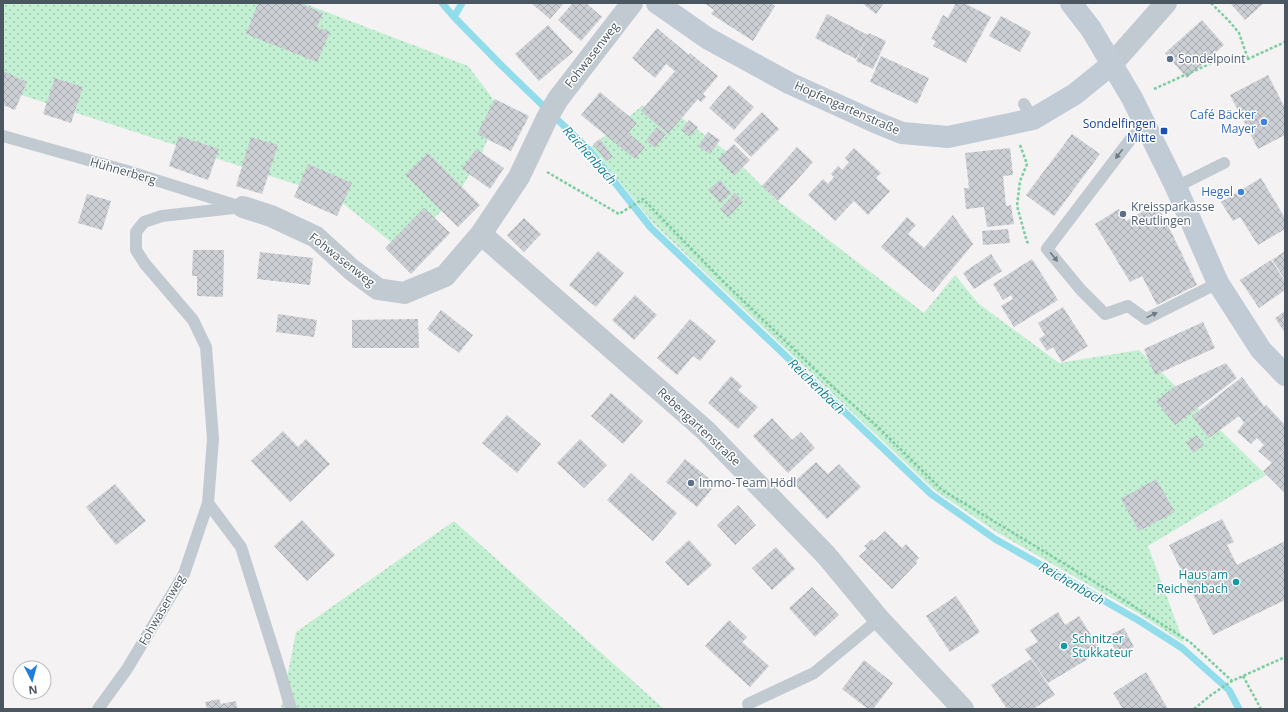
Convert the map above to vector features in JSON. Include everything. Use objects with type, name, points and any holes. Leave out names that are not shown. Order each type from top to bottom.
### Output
[{"type":"street","name":"Fohwasenweg","points":[[243,207],[271,216],[316,237],[352,270],[378,289],[404,293],[445,276],[481,234],[519,177],[546,118],[558,99],[632,3]]},
{"type":"street","name":"Hopfengartenstraße","points":[[657,3],[707,38],[789,82],[902,133],[948,137],[1012,124],[1029,112],[1075,94],[1112,64]]},
{"type":"street","points":[[1070,3],[1082,16],[1132,98],[1176,187],[1218,283],[1262,350],[1285,375]]},
{"type":"street","points":[[1112,64],[1166,3]]},
{"type":"street","name":"Rebengartenstraße","points":[[481,234],[705,430],[826,555],[879,619],[963,709]]},
{"type":"lane","points":[[1146,127],[1133,136],[1047,248],[1081,290],[1105,314],[1128,306],[1146,319],[1218,283]]},
{"type":"lane","name":"Hühnerberg","points":[[3,136],[127,171],[243,207]]},
{"type":"lane","points":[[1176,187],[1224,163]]},
{"type":"lane","name":"Fohwasenweg","points":[[98,709],[127,669],[184,574],[208,503],[213,439],[206,347],[193,320],[145,264],[136,250],[136,232],[144,222],[162,216],[243,207]]},
{"type":"lane","points":[[208,503],[241,547],[291,709]]},
{"type":"lane","points":[[748,704],[814,673],[879,619]]},
{"type":"path","points":[[1211,3],[1239,33],[1248,59]]},
{"type":"path","points":[[1132,98],[1225,57],[1248,59],[1285,42]]},
{"type":"path","points":[[1012,124],[1027,164],[1020,181],[1018,206],[1027,242],[1047,248]]},
{"type":"path","points":[[526,161],[619,214],[643,199],[721,279],[828,383],[877,426],[942,490],[1108,590],[1190,642],[1232,681]]},
{"type":"path","points":[[1194,709],[1232,681],[1285,656]]},
{"type":"path","points":[[1243,676],[1261,709]]},
{"type":"green space","points":[[3,3],[303,3],[468,66],[500,108],[480,158],[455,198],[401,250],[335,197],[3,89]]},
{"type":"green space","points":[[642,106],[671,110],[729,153],[775,199],[924,313],[955,275],[979,304],[1059,363],[1139,350],[1266,475],[1148,546],[1184,643],[1141,615],[998,533],[934,490],[654,224],[591,147]]},
{"type":"green space","points":[[454,521],[664,709],[281,709],[296,632]]},
{"type":"building","points":[[258,3],[299,3],[323,13],[317,27],[330,32],[317,62],[246,34]]},
{"type":"building","points":[[531,3],[564,3],[550,19]]},
{"type":"building","points":[[573,3],[586,3],[602,17],[581,41],[558,20]]},
{"type":"building","points":[[704,3],[770,3],[775,6],[753,41],[711,14],[714,10]]},
{"type":"building","points":[[862,3],[884,3],[876,14]]},
{"type":"building","points":[[956,3],[964,3],[991,17],[966,63],[933,46],[936,41],[931,39],[943,15],[948,18]]},
{"type":"building","points":[[1230,3],[1264,3],[1245,20]]},
{"type":"building","points":[[827,14],[868,35],[856,59],[815,38]]},
{"type":"building","points":[[1001,16],[1031,32],[1020,52],[989,36]]},
{"type":"building","points":[[1202,20],[1224,45],[1187,78],[1165,53]]},
{"type":"building","points":[[548,25],[573,52],[539,81],[515,54]]},
{"type":"building","points":[[657,28],[689,55],[690,53],[718,76],[703,94],[706,97],[701,102],[698,99],[668,134],[641,111],[675,71],[666,64],[655,78],[632,58]]},
{"type":"building","points":[[869,33],[886,41],[873,69],[856,61]]},
{"type":"building","points":[[881,56],[929,78],[917,104],[870,82]]},
{"type":"building","points":[[3,71],[27,82],[15,110],[3,105]]},
{"type":"building","name":"Café Bäcker Mayer","points":[[1268,75],[1285,108],[1285,135],[1258,149],[1230,95]]},
{"type":"building","points":[[55,78],[83,87],[71,123],[43,114]]},
{"type":"building","points":[[729,85],[754,107],[734,130],[709,108]]},
{"type":"building","points":[[600,92],[637,123],[628,133],[645,147],[635,159],[581,115]]},
{"type":"building","points":[[495,99],[529,116],[511,151],[477,134]]},
{"type":"building","points":[[762,112],[779,129],[751,157],[734,140]]},
{"type":"building","points":[[689,120],[698,127],[690,137],[681,130]]},
{"type":"building","points":[[657,127],[666,134],[655,148],[646,140]]},
{"type":"building","points":[[708,132],[720,140],[710,154],[698,146]]},
{"type":"building","points":[[1072,134],[1100,154],[1054,216],[1026,195]]},
{"type":"building","points":[[179,136],[219,149],[208,180],[169,166]]},
{"type":"building","points":[[251,137],[278,145],[262,194],[236,186]]},
{"type":"building","points":[[600,139],[613,157],[606,161],[593,144]]},
{"type":"building","points":[[734,144],[750,160],[734,176],[718,159]]},
{"type":"building","points":[[797,147],[813,162],[778,201],[762,186]]},
{"type":"building","points":[[854,148],[881,173],[876,178],[890,191],[868,215],[854,201],[835,221],[808,195],[823,179],[828,184],[834,177],[831,174],[838,166],[842,170],[849,162],[845,158]]},
{"type":"building","points":[[1010,148],[1013,175],[1003,176],[1006,206],[1011,205],[1014,224],[987,227],[984,207],[966,209],[964,188],[969,188],[965,153]]},
{"type":"building","points":[[476,149],[504,168],[490,189],[462,169]]},
{"type":"building","points":[[428,153],[480,205],[458,227],[405,175]]},
{"type":"building","points":[[308,164],[352,183],[337,216],[294,197]]},
{"type":"building","points":[[1261,178],[1285,218],[1285,229],[1258,245],[1240,217],[1233,221],[1221,202]]},
{"type":"building","points":[[720,180],[731,193],[720,203],[708,190]]},
{"type":"building","points":[[735,193],[743,202],[728,217],[720,209]]},
{"type":"building","points":[[87,194],[111,201],[102,230],[78,223]]},
{"type":"building","points":[[1157,203],[1197,285],[1157,305],[1142,276],[1130,282],[1095,224],[1119,209],[1126,221]]},
{"type":"building","points":[[424,208],[450,233],[411,274],[385,248]]},
{"type":"building","points":[[953,215],[973,244],[933,292],[881,247],[907,217],[916,225],[908,234],[924,248]]},
{"type":"building","points":[[524,218],[541,234],[524,252],[507,235]]},
{"type":"building","points":[[1008,229],[1010,243],[983,245],[982,231]]},
{"type":"building","points":[[193,250],[224,250],[223,297],[197,296],[197,276],[192,276]]},
{"type":"building","points":[[598,251],[624,273],[596,307],[569,285]]},
{"type":"building","points":[[1285,251],[1285,279],[1272,260]]},
{"type":"building","points":[[260,252],[313,258],[310,285],[257,279]]},
{"type":"building","points":[[991,254],[1002,271],[974,289],[963,273]]},
{"type":"building","points":[[1032,259],[1058,300],[1014,327],[1001,306],[1013,299],[1011,295],[1003,300],[993,284]]},
{"type":"building","points":[[1271,260],[1285,281],[1285,290],[1259,308],[1240,280]]},
{"type":"building","points":[[635,295],[657,315],[634,340],[612,320]]},
{"type":"building","points":[[1063,307],[1088,346],[1062,362],[1053,347],[1047,351],[1039,339],[1045,335],[1038,323]]},
{"type":"building","points":[[441,310],[473,335],[459,353],[427,329]]},
{"type":"building","points":[[1285,311],[1285,333],[1275,318]]},
{"type":"building","points":[[278,314],[317,320],[314,337],[276,332]]},
{"type":"building","points":[[418,319],[419,348],[352,348],[352,320]]},
{"type":"building","points":[[690,319],[716,341],[700,361],[693,356],[677,375],[657,358]]},
{"type":"building","points":[[1203,322],[1215,348],[1155,375],[1144,349]]},
{"type":"building","points":[[1226,363],[1237,378],[1175,425],[1156,401],[1174,387]]},
{"type":"building","points":[[731,376],[742,386],[738,390],[758,407],[738,429],[708,403]]},
{"type":"building","points":[[1242,377],[1264,406],[1244,423],[1239,416],[1209,438],[1192,416]]},
{"type":"building","points":[[611,393],[643,421],[623,444],[591,416]]},
{"type":"building","points":[[1266,405],[1285,425],[1285,449],[1275,459],[1285,450],[1284,492],[1263,471],[1272,463],[1258,451],[1264,445],[1257,438],[1251,444],[1237,432],[1243,424]]},
{"type":"building","points":[[507,415],[541,444],[517,473],[482,443]]},
{"type":"building","points":[[772,418],[792,440],[801,432],[815,448],[788,473],[753,436]]},
{"type":"building","points":[[283,431],[298,447],[306,439],[330,464],[290,502],[251,461]]},
{"type":"building","points":[[1197,435],[1204,445],[1193,453],[1186,442]]},
{"type":"building","points":[[580,439],[607,465],[584,488],[557,463]]},
{"type":"building","name":"Immo-Team Hödl","points":[[685,459],[716,484],[697,507],[666,482]]},
{"type":"building","points":[[816,462],[828,474],[839,464],[861,487],[827,519],[793,483]]},
{"type":"building","points":[[631,473],[677,513],[653,541],[607,500]]},
{"type":"building","points":[[1156,479],[1175,512],[1139,531],[1121,499]]},
{"type":"building","points":[[115,484],[146,521],[116,545],[86,507]]},
{"type":"building","points":[[738,505],[756,525],[735,545],[717,525]]},
{"type":"building","name":"Haus am Reichenbach","points":[[1222,519],[1234,542],[1227,545],[1237,565],[1285,541],[1285,600],[1213,635],[1169,545]]},
{"type":"building","points":[[302,520],[335,555],[307,581],[274,546]]},
{"type":"building","points":[[885,531],[902,548],[906,544],[919,558],[916,561],[917,563],[892,589],[859,556],[867,549],[864,546],[872,539],[874,541]]},
{"type":"building","points":[[689,540],[712,565],[688,586],[665,562]]},
{"type":"building","points":[[776,547],[795,569],[772,590],[752,568]]},
{"type":"building","points":[[812,587],[839,615],[815,637],[789,608]]},
{"type":"building","points":[[956,596],[980,632],[950,652],[926,616]]},
{"type":"building","name":"Schnitzer Stukkateur","points":[[1058,612],[1065,625],[1079,616],[1101,651],[1048,683],[1025,649],[1038,642],[1030,630]]},
{"type":"building","points":[[729,620],[747,637],[742,642],[769,666],[750,687],[705,646]]},
{"type":"building","points":[[1124,628],[1134,647],[1118,655],[1108,636]]},
{"type":"building","points":[[1031,659],[1055,695],[1033,709],[1007,709],[991,685]]},
{"type":"building","points":[[864,660],[893,683],[873,709],[868,709],[842,689]]},
{"type":"building","points":[[1146,672],[1168,709],[1123,709],[1113,693]]},
{"type":"building","points":[[219,699],[221,704],[236,701],[237,709],[207,709],[205,702]]},
{"type":"waterway","name":"Reichenbach","points":[[442,3],[501,65],[589,150],[651,228],[931,494],[995,539],[1138,620],[1182,648],[1229,690],[1239,709]]},
{"type":"waterway","points":[[454,17],[462,3]]},
{"type":"place","name":"Sondelpoint","points":[[1170,59]]},
{"type":"place","name":"Café Bäcker Mayer","points":[[1264,122]]},
{"type":"place","name":"Sondelfingen Mitte","points":[[1164,131]]},
{"type":"place","name":"Hegel","points":[[1241,192]]},
{"type":"place","name":"Kreissparkasse Reutlingen","points":[[1123,214]]},
{"type":"place","name":"Immo-Team Hödl","points":[[691,483]]},
{"type":"place","name":"Haus am Reichenbach","points":[[1236,582]]},
{"type":"place","name":"Schnitzer Stukkateur","points":[[1064,646]]}]
